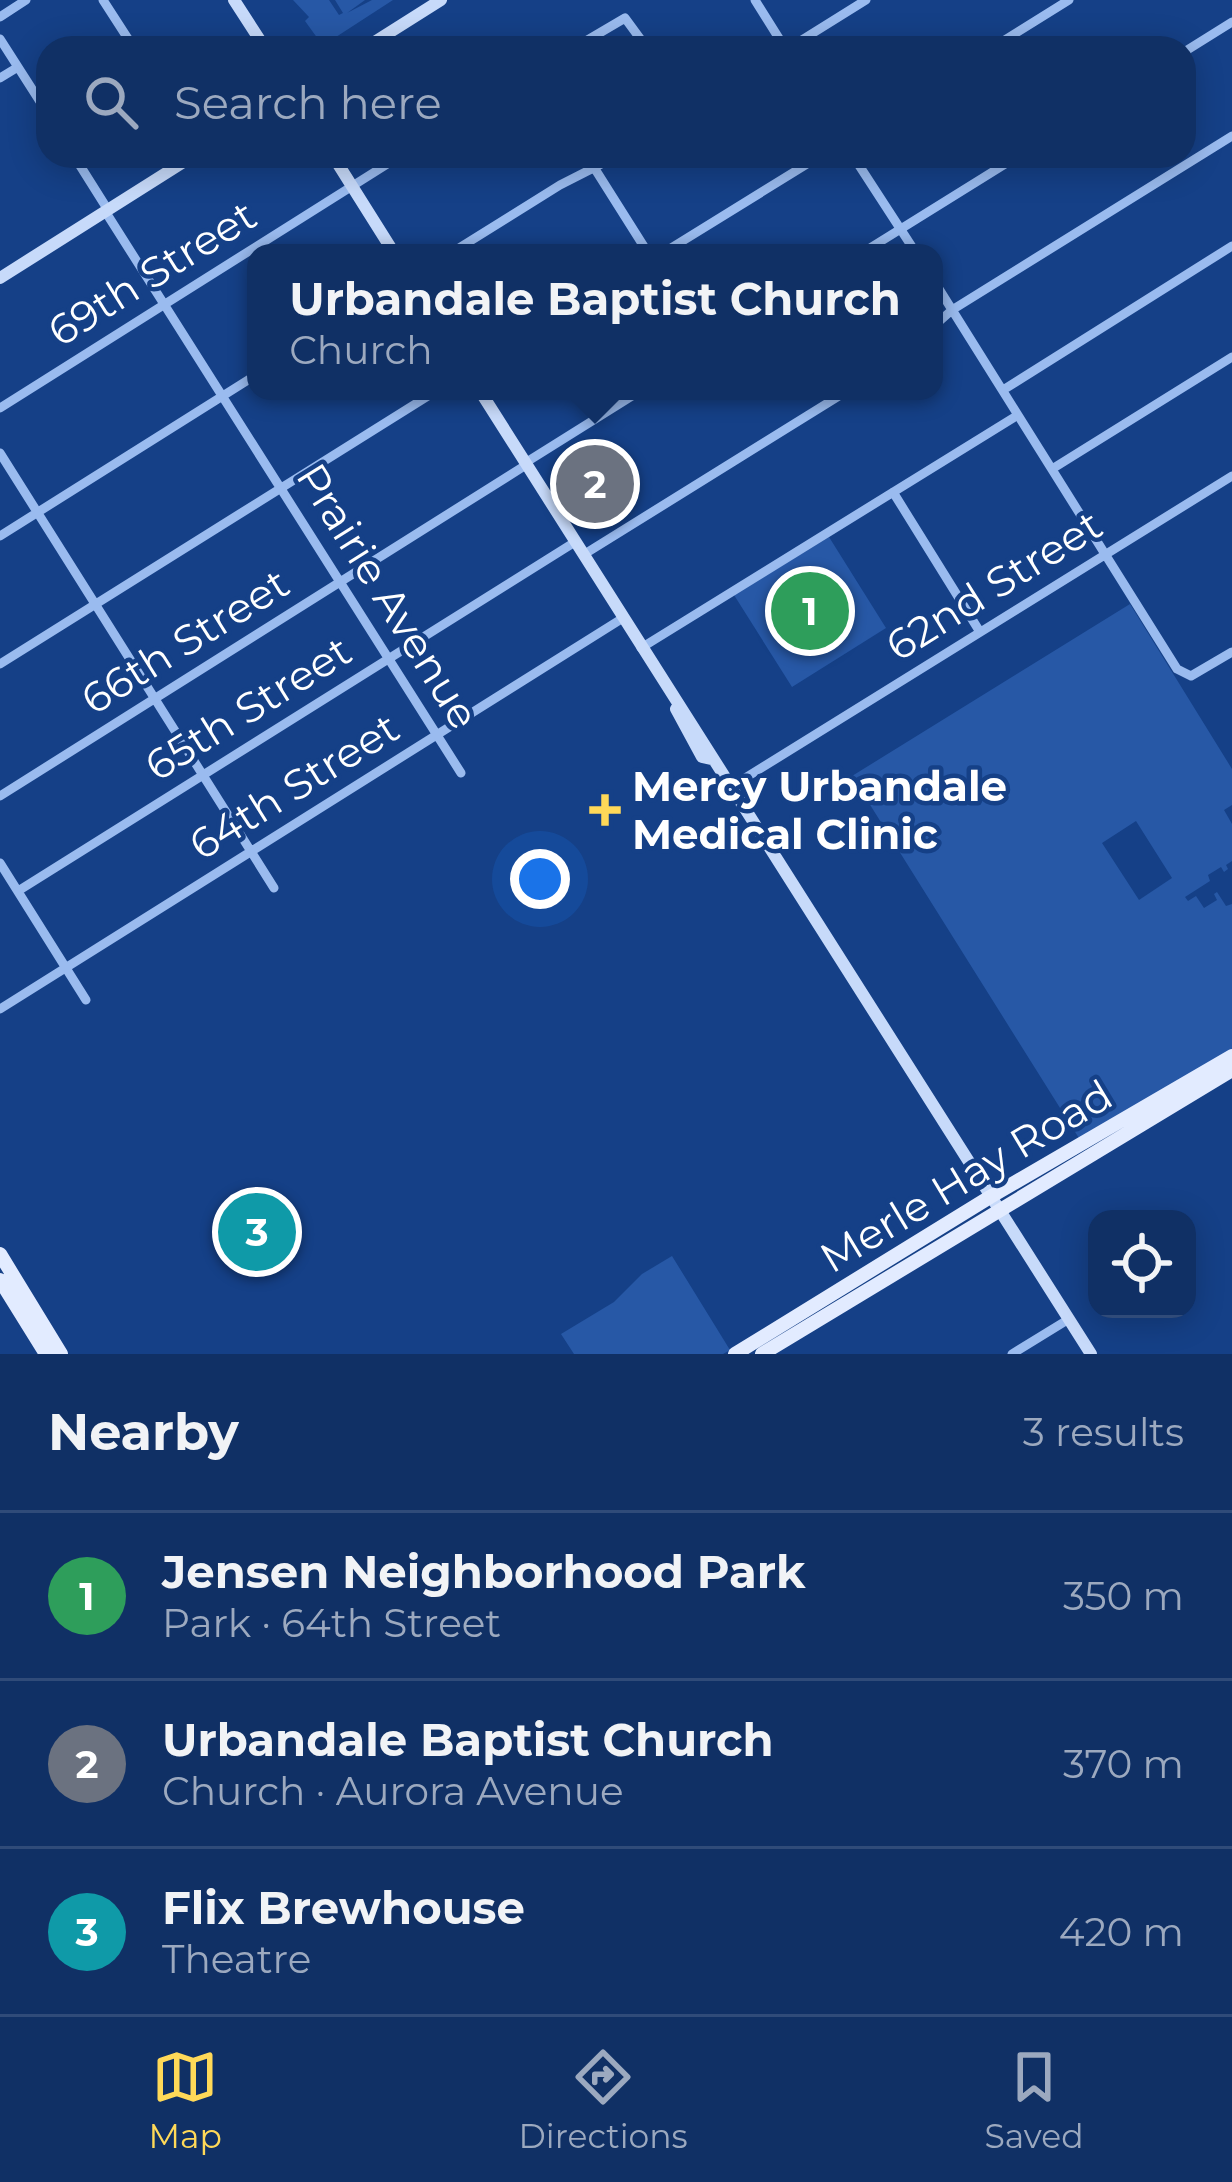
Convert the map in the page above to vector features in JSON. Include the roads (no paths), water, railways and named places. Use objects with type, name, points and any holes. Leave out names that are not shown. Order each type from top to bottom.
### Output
[{"type":"main road","name":"Merle Hay Road","points":[[762,1354],[1232,1055]]},
{"type":"main road","name":"Merle Hay Road","points":[[735,1354],[1232,1070]]},
{"type":"main road","points":[[0,1254],[13,1301],[61,1354]]},
{"type":"main road","points":[[0,1280],[46,1354]]},
{"type":"street","points":[[0,17],[26,0]]},
{"type":"street","points":[[103,0],[126,36]]},
{"type":"street","points":[[234,0],[257,36]]},
{"type":"street","points":[[383,36],[441,0]]},
{"type":"street","points":[[754,0],[779,36]]},
{"type":"street","points":[[807,36],[866,0]]},
{"type":"street","points":[[1011,36],[1069,0]]},
{"type":"street","points":[[593,36],[628,19],[639,36]]},
{"type":"street","points":[[1196,44],[1232,22]]},
{"type":"street","points":[[0,38],[36,95]]},
{"type":"street","points":[[0,78],[18,67]]},
{"type":"street","points":[[1196,158],[1232,136]]},
{"type":"street","name":"Prairie Avenue","points":[[81,168],[461,773]]},
{"type":"street","points":[[0,278],[174,168]]},
{"type":"street","points":[[341,168],[388,244]]},
{"type":"street","name":"69th Street","points":[[260,244],[381,168]]},
{"type":"street","points":[[678,244],[801,168]]},
{"type":"street","points":[[862,168],[910,244]]},
{"type":"street","points":[[877,244],[999,168]]},
{"type":"street","points":[[943,318],[1181,168]]},
{"type":"street","points":[[465,244],[560,185],[595,169],[643,244]]},
{"type":"street","points":[[1003,390],[1232,246]]},
{"type":"street","name":"69th Street","points":[[0,407],[247,252]]},
{"type":"street","points":[[943,296],[1177,669],[1197,674],[1232,652]]},
{"type":"street","points":[[1052,469],[1232,357]]},
{"type":"street","points":[[0,536],[247,381]]},
{"type":"street","points":[[0,664],[422,400]]},
{"type":"street","points":[[486,400],[675,702],[702,757],[711,759],[1091,1354]]},
{"type":"street","name":"66th Street","points":[[0,796],[626,400]]},
{"type":"street","points":[[583,555],[833,400]]},
{"type":"street","points":[[641,648],[1018,415]]},
{"type":"street","points":[[0,453],[274,888]]},
{"type":"street","name":"62nd Street","points":[[729,788],[1232,476]]},
{"type":"street","points":[[892,492],[980,632]]},
{"type":"street","name":"65th Street","points":[[18,891],[575,542]]},
{"type":"street","name":"64th Street","points":[[0,1009],[622,618]]},
{"type":"street","points":[[0,863],[86,1000]]},
{"type":"street","points":[[1012,1354],[1069,1318]]},
{"type":"place","name":"Urbandale Baptist Church","points":[[595,484]]},
{"type":"place","name":"Jensen Neighborhood Park","points":[[810,611]]},
{"type":"place","name":"Mercy Urbandale Medical Clinic","points":[[605,810]]},
{"type":"place","name":"Flix Brewhouse","points":[[257,1232]]}]
